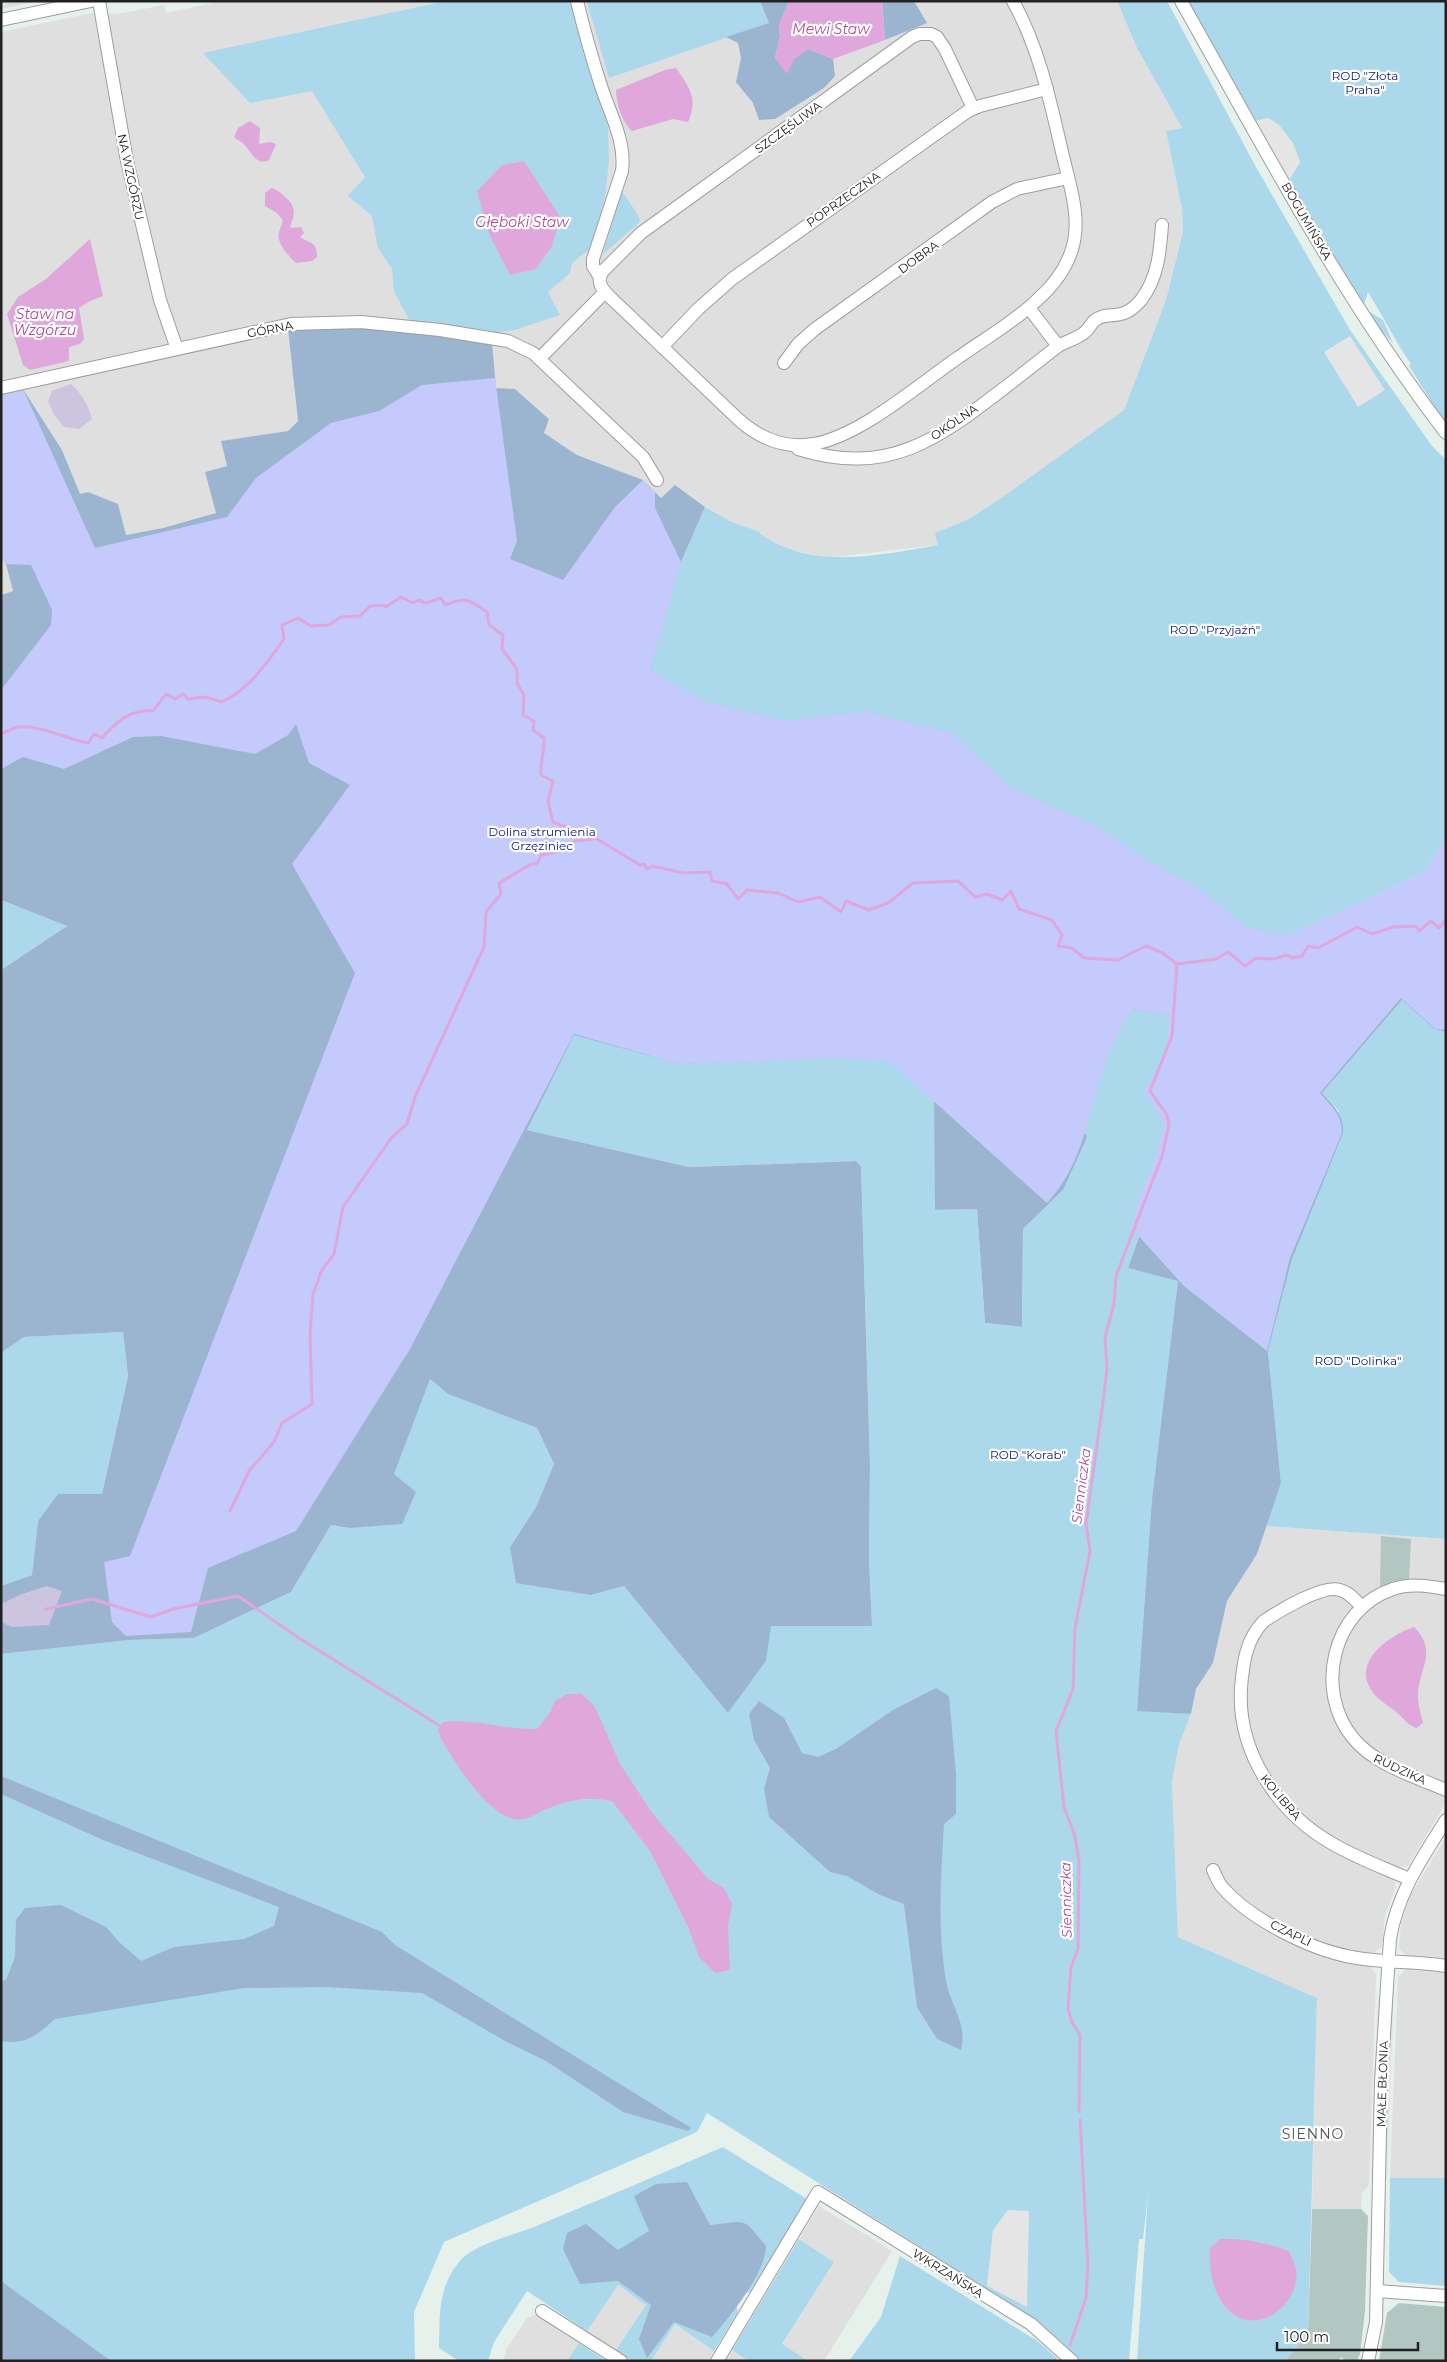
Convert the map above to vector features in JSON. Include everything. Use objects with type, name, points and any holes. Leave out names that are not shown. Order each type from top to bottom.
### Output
[{"type":"street","points":[[1,20],[91,1]]},
{"type":"street","name":"NA WZGÓRZU","points":[[99,1],[126,161],[160,300],[178,349]]},
{"type":"street","points":[[540,358],[604,292],[599,276],[593,266],[594,259],[622,171],[622,145],[601,86],[577,1]]},
{"type":"street","name":"OKÓLNA","points":[[788,445],[823,442],[856,429],[1029,308],[1058,277],[1072,249],[1076,223],[1068,178],[1047,89],[1033,44],[1013,1]]},
{"type":"street","name":"BOGUMIŃSKA","points":[[1181,1],[1348,291],[1401,372],[1446,432]]},
{"type":"street","name":"SZCZĘŚLIWA","points":[[599,276],[641,233],[912,37],[919,34],[931,34],[942,42],[973,108]]},
{"type":"street","name":"POPRZECZNA","points":[[662,347],[709,298],[743,270],[973,108],[1047,89]]},
{"type":"street","name":"DOBRA","points":[[784,363],[798,344],[814,329],[992,202],[1017,189],[1068,178]]},
{"type":"street","name":"OKÓLNA","points":[[604,292],[744,425],[767,438],[827,457],[849,459],[878,458],[910,449],[940,433],[1058,346],[1084,332],[1095,320],[1104,316],[1121,316],[1141,299],[1152,282],[1157,267],[1162,225]]},
{"type":"street","points":[[1029,308],[1058,346]]},
{"type":"street","name":"GÓRNA","points":[[1,388],[291,324],[354,322],[401,325],[490,337],[508,341],[540,358],[643,457],[657,480]]},
{"type":"street","name":"RUDZIKA","points":[[1446,1589],[1418,1585],[1404,1586],[1382,1594],[1362,1607],[1344,1632],[1335,1654],[1333,1693],[1340,1717],[1353,1738],[1367,1753],[1446,1790]]},
{"type":"street","name":"KOLIBRA","points":[[1362,1607],[1346,1592],[1340,1589],[1328,1589],[1264,1621],[1257,1628],[1245,1656],[1241,1697],[1242,1719],[1249,1750],[1264,1778],[1303,1822],[1332,1844],[1409,1879]]},
{"type":"street","name":"MAŁE BŁONIA","points":[[1368,2361],[1376,2328],[1381,2082],[1388,1962],[1394,1918],[1409,1879],[1446,1820]]},
{"type":"street","name":"CZAPLI","points":[[1214,1870],[1220,1886],[1260,1918],[1286,1932],[1332,1952],[1350,1957],[1388,1962],[1446,1966]]},
{"type":"street","name":"WKRZAŃSKA","points":[[717,2361],[818,2192],[1031,2324],[1072,2361]]},
{"type":"street","points":[[1377,2291],[1446,2296]]},
{"type":"street","points":[[542,2311],[621,2361]]},
{"type":"shaded area","points":[[1,1],[37,1],[1,9]]},
{"type":"shaded area","points":[[222,1],[1117,1],[1137,48],[1182,128],[1166,131],[1182,209],[1183,232],[1166,300],[1124,410],[994,503],[967,520],[936,533],[938,545],[834,557],[818,556],[788,549],[759,534],[759,532],[732,522],[705,507],[675,485],[661,498],[643,480],[577,455],[544,433],[549,418],[515,389],[496,389],[288,329],[298,421],[288,431],[221,441],[227,466],[205,472],[216,513],[163,528],[125,535],[80,495],[62,450],[23,389],[1,394],[1,32],[92,13],[118,14],[164,5],[166,13]]},
{"type":"shaded area","points":[[1269,118],[1280,126],[1293,143],[1300,162],[1289,180],[1256,121]]},
{"type":"shaded area","points":[[1350,336],[1385,390],[1358,407],[1324,352]]},
{"type":"shaded area","points":[[71,384],[84,400],[92,419],[79,429],[64,427],[54,415],[48,401],[52,391]]},
{"type":"shaded area","points":[[1,557],[6,564],[13,591],[1,595]]},
{"type":"shaded area","points":[[1265,1526],[1446,1539],[1446,1790],[1443,1795],[1445,1804],[1408,1866],[1399,1868],[1393,1877],[1396,1887],[1385,1915],[1382,1947],[1371,1954],[1369,1965],[1376,1974],[1369,2185],[1362,2193],[1361,2209],[1312,2209],[1317,1998],[1178,1937],[1172,1782],[1179,1744],[1191,1714],[1196,1689],[1213,1663],[1227,1601],[1257,1554]]},
{"type":"shaded area","points":[[1381,1536],[1411,1539],[1409,1579],[1380,1587]]},
{"type":"shaded area","points":[[47,1586],[62,1591],[49,1625],[12,1627],[1,1622],[1,1604],[22,1594]]},
{"type":"shaded area","points":[[1446,1837],[1446,1960],[1408,1957],[1399,1949],[1401,1922],[1407,1901]]},
{"type":"shaded area","points":[[1407,1968],[1446,1972],[1446,2178],[1390,2178],[1398,1977]]},
{"type":"shaded area","points":[[1382,1997],[1375,2184],[1371,2178],[1373,2103],[1378,2000]]},
{"type":"shaded area","points":[[1390,1997],[1394,2001],[1387,2179],[1383,2183]]},
{"type":"shaded area","points":[[819,2206],[892,2251],[824,2361],[808,2361],[782,2345],[834,2262],[799,2239]]},
{"type":"shaded area","points":[[1312,2209],[1361,2209],[1368,2216],[1365,2311],[1360,2354],[1357,2361],[1346,2361],[1341,2357],[1338,2361],[1285,2361],[1308,2334]]},
{"type":"shaded area","points":[[1008,2210],[1029,2211],[1027,2307],[987,2286],[993,2230]]},
{"type":"shaded area","points":[[617,2285],[647,2305],[616,2350],[587,2331]]},
{"type":"shaded area","points":[[1399,2303],[1446,2307],[1446,2361],[1379,2361],[1387,2313]]},
{"type":"shaded area","points":[[536,2314],[579,2343],[567,2361],[503,2361],[507,2348],[527,2318]]},
{"type":"shaded area","points":[[675,2324],[714,2351],[708,2361],[651,2361]]},
{"type":"shaded area","points":[[732,2350],[748,2361],[725,2361]]},
{"type":"green space","points":[[446,1],[573,1],[608,127],[609,161],[605,198],[592,247],[572,263],[570,273],[548,292],[560,315],[515,330],[491,333],[410,321],[394,292],[392,269],[378,248],[372,216],[348,196],[365,177],[312,91],[250,103],[203,53]]},
{"type":"green space","points":[[760,1],[769,23],[609,78],[587,2]]},
{"type":"green space","points":[[760,1],[789,1],[779,25],[780,37],[775,58],[795,58],[808,49],[833,59],[835,76],[824,88],[775,119],[759,120],[753,103],[736,82],[741,58],[738,43],[726,37],[769,23]]},
{"type":"green space","points":[[882,1],[914,1],[927,23],[885,40]]},
{"type":"green space","name":"ROD \"Przyjaźń\"","points":[[1117,1],[1167,1],[1256,167],[1350,330],[1432,446],[1446,460],[1446,840],[1423,873],[1287,936],[1246,927],[1198,888],[1150,862],[1098,827],[1011,788],[953,734],[865,711],[787,721],[705,702],[650,670],[681,562],[705,507],[732,522],[760,532],[760,534],[787,548],[823,556],[862,556],[938,545],[935,533],[967,520],[994,503],[1124,410],[1166,300],[1183,232],[1182,209],[1166,131],[1182,128],[1137,48]]},
{"type":"green space","name":"ROD \"Złota Praha\"","points":[[1187,1],[1446,1],[1446,425],[1409,366],[1411,364],[1368,292],[1364,305],[1289,180],[1300,162],[1269,118],[1256,121]]},
{"type":"green space","points":[[622,191],[638,215],[640,222],[603,254]]},
{"type":"green space","points":[[1368,311],[1383,320],[1393,343],[1371,320]]},
{"type":"green space","points":[[374,327],[492,343],[496,388],[515,389],[549,419],[544,433],[577,455],[643,480],[661,498],[675,485],[705,507],[681,562],[650,670],[705,702],[787,721],[865,711],[953,734],[1011,788],[1098,827],[1150,862],[1198,888],[1246,927],[1287,936],[1402,922],[1446,840],[1446,1032],[1434,1029],[1402,1000],[1322,1093],[1340,1116],[1343,1133],[1292,1259],[1268,1351],[1281,1483],[1257,1554],[1227,1601],[1213,1663],[1196,1689],[1191,1714],[1137,1711],[1152,1500],[1178,1281],[1128,1268],[1155,1191],[1181,1033],[1170,1016],[1124,1008],[1077,1121],[1087,1137],[1063,1190],[1023,1229],[1022,1327],[985,1323],[977,1209],[935,1210],[934,1089],[889,1061],[837,1058],[680,1064],[574,1035],[527,1130],[689,1167],[856,1161],[861,1166],[870,1465],[869,1559],[872,1626],[771,1626],[766,1661],[728,1713],[624,1586],[591,1595],[516,1583],[510,1547],[536,1507],[554,1464],[537,1428],[448,1394],[430,1379],[394,1474],[416,1492],[402,1524],[349,1528],[331,1525],[291,1592],[194,1638],[129,1640],[1,1654],[1,1586],[32,1575],[38,1521],[58,1494],[102,1494],[128,1376],[123,1332],[24,1337],[1,1353],[1,970],[67,926],[1,900],[1,595],[13,591],[6,564],[1,557],[1,394],[23,389],[62,450],[80,494],[88,492],[118,504],[126,535],[163,528],[216,513],[205,472],[227,466],[221,441],[288,431],[298,421],[288,329]]},
{"type":"green space","name":"Dolina strumienia Grzęziniec","points":[[495,378],[517,541],[510,559],[563,580],[615,507],[643,480],[655,492],[655,508],[681,562],[650,670],[705,702],[787,721],[865,711],[953,734],[1011,788],[1098,827],[1150,862],[1198,888],[1246,927],[1286,936],[1423,873],[1446,840],[1446,1030],[1435,1029],[1401,998],[1320,1093],[1338,1115],[1342,1126],[1342,1133],[1290,1258],[1267,1351],[1184,1286],[1136,1233],[1130,1232],[1137,1205],[1157,1152],[1164,1125],[1144,1091],[1165,1054],[1170,1016],[1132,1009],[1110,1050],[1086,1130],[1071,1169],[1047,1203],[889,1061],[837,1058],[680,1064],[574,1034],[410,1349],[296,1531],[208,1568],[191,1632],[126,1636],[112,1622],[104,1562],[130,1556],[355,973],[292,864],[350,785],[309,763],[296,724],[288,735],[255,754],[161,736],[133,737],[64,769],[23,757],[1,769],[1,690],[51,625],[52,610],[31,565],[6,564],[1,557],[1,394],[23,389],[95,548],[227,517],[256,478],[331,423],[379,411],[422,385]]},
{"type":"green space","points":[[1,900],[67,926],[1,970]]},
{"type":"green space","name":"ROD \"Dolinka\"","points":[[1402,1000],[1434,1029],[1446,1032],[1446,1539],[1265,1526],[1281,1483],[1268,1351],[1292,1259],[1339,1111],[1322,1093]]},
{"type":"green space","name":"ROD \"Korab\"","points":[[1124,1008],[1170,1016],[1181,1033],[1155,1191],[1128,1268],[1178,1280],[1137,1710],[1191,1714],[1179,1744],[1172,1782],[1178,1937],[1317,1998],[1308,2334],[1285,2361],[1137,2361],[1148,2194],[1143,2239],[1139,2239],[1129,2361],[1075,2361],[941,2260],[707,2113],[697,2132],[444,2242],[414,2312],[415,2361],[1,2361],[1,1654],[129,1640],[194,1638],[291,1592],[331,1525],[349,1528],[394,1474],[429,1378],[448,1394],[537,1428],[554,1464],[536,1507],[510,1547],[591,1595],[624,1586],[728,1712],[766,1661],[770,1626],[872,1626],[869,1559],[870,1465],[861,1166],[856,1161],[689,1167],[527,1130],[574,1034],[680,1064],[837,1058],[889,1061],[949,1022],[935,1210],[977,1209],[985,1323],[1022,1327],[1023,1229],[1063,1190],[1077,1121]]},
{"type":"green space","points":[[123,1332],[128,1376],[102,1494],[38,1521],[32,1575],[1,1586],[1,1353],[24,1337]]},
{"type":"green space","points":[[936,1688],[949,1696],[956,1774],[956,1814],[944,1824],[941,1942],[948,1990],[962,2031],[961,2050],[937,2039],[917,2007],[904,1904],[880,1895],[847,1876],[830,1872],[769,1817],[764,1789],[770,1768],[754,1740],[749,1714],[759,1701],[784,1718],[802,1753],[818,1757],[836,1749],[893,1710]]},
{"type":"green space","points":[[1,1776],[382,1932],[395,1945],[691,2128],[688,2131],[623,2112],[546,2061],[507,2042],[422,1993],[327,1987],[244,1988],[55,2019],[31,2038],[10,2042],[1,2041],[1,1981],[6,1980],[15,1957],[16,1920],[25,1908],[61,1905],[106,1927],[119,1942],[141,1961],[174,1947],[244,1939],[274,1926],[279,1907],[103,1840],[1,1794]]},
{"type":"green space","points":[[723,2147],[807,2199],[750,2292],[739,2295],[735,2302],[738,2312],[714,2351],[675,2324],[651,2361],[632,2361],[616,2350],[646,2305],[618,2285],[587,2331],[527,2291],[494,2342],[488,2361],[459,2361],[439,2348],[443,2292],[459,2262],[473,2250],[534,2227]]},
{"type":"green space","points":[[1390,2178],[1446,2178],[1446,2286],[1399,2282],[1389,2272]]},
{"type":"green space","points":[[687,2182],[710,2225],[738,2222],[747,2225],[766,2246],[764,2257],[754,2281],[746,2294],[712,2337],[674,2322],[647,2358],[639,2339],[651,2305],[618,2281],[580,2284],[563,2249],[567,2233],[586,2224],[618,2250],[649,2231],[634,2196],[656,2184]]},
{"type":"green space","points":[[799,2239],[834,2262],[782,2344],[808,2361],[748,2361],[732,2350]]},
{"type":"green space","points":[[900,2256],[1036,2340],[1057,2358],[1055,2361],[849,2361],[881,2317]]},
{"type":"green space","points":[[1,2281],[111,2361],[1,2361]]},
{"type":"green space","points":[[579,2343],[606,2361],[567,2361]]},
{"type":"water","name":"Mewi Staw","points":[[789,1],[882,1],[885,40],[833,59],[808,49],[795,58],[787,74],[775,58],[780,37],[779,25]]},
{"type":"water","points":[[676,68],[691,94],[693,107],[688,122],[673,119],[632,131],[625,123],[620,112],[616,90],[665,70]]},
{"type":"water","points":[[250,121],[260,128],[259,144],[270,142],[276,144],[269,160],[257,160],[244,144],[234,137],[238,128]]},
{"type":"water","name":"Głęboki Staw","points":[[524,161],[560,217],[552,246],[536,269],[510,275],[489,234],[477,191],[502,165]]},
{"type":"water","points":[[272,188],[283,195],[292,205],[294,214],[290,228],[301,227],[304,233],[300,237],[316,248],[317,257],[312,261],[296,263],[281,245],[279,232],[283,220],[277,213],[265,206],[265,193]]},
{"type":"water","name":"Staw na Wzgórzu","points":[[90,239],[103,296],[79,308],[84,339],[80,344],[69,347],[69,361],[30,370],[23,365],[7,314],[18,297],[46,279]]},
{"type":"water","points":[[1414,1627],[1421,1636],[1426,1653],[1418,1696],[1423,1723],[1416,1728],[1376,1696],[1368,1684],[1366,1674],[1372,1656],[1379,1648],[1396,1635]]},
{"type":"water","points":[[567,1694],[582,1694],[595,1707],[620,1764],[653,1814],[708,1879],[724,1888],[732,1904],[728,1927],[730,1970],[715,1973],[699,1957],[688,1927],[650,1851],[612,1801],[585,1799],[569,1801],[523,1819],[511,1818],[499,1812],[476,1790],[447,1749],[438,1730],[443,1722],[455,1721],[537,1729],[549,1714],[555,1701]]},
{"type":"water","points":[[1220,2239],[1255,2242],[1289,2251],[1296,2269],[1296,2280],[1288,2300],[1281,2308],[1272,2315],[1262,2319],[1251,2320],[1240,2318],[1224,2306],[1215,2288],[1210,2268],[1210,2248]]},
{"type":"waterway","points":[[1,734],[17,727],[27,727],[45,730],[88,743],[94,734],[102,738],[118,722],[130,714],[153,711],[166,694],[175,699],[183,694],[188,699],[206,697],[222,702],[231,697],[257,675],[278,648],[284,639],[282,625],[298,618],[311,626],[329,625],[341,617],[360,616],[370,606],[383,605],[386,607],[401,597],[413,603],[419,600],[426,603],[441,598],[445,605],[463,600],[472,602],[487,612],[489,625],[503,635],[502,649],[517,669],[517,683],[524,695],[523,715],[534,721],[533,730],[544,738],[541,775],[553,781],[548,802],[553,822],[597,839],[640,865],[644,864],[647,869],[652,866],[684,873],[710,872],[712,881],[727,884],[738,899],[747,890],[778,893],[798,902],[820,897],[841,912],[846,901],[869,910],[888,903],[913,883],[958,881],[975,897],[987,894],[1002,900],[1011,891],[1019,909],[1052,920],[1062,935],[1058,946],[1072,948],[1084,958],[1118,960],[1146,946],[1163,953],[1177,964],[1216,959],[1228,952],[1245,966],[1256,958],[1274,959],[1286,955],[1293,958],[1302,956],[1308,946],[1318,948],[1357,927],[1372,934],[1393,927],[1416,926],[1419,931],[1431,921],[1439,928],[1446,920]]},
{"type":"waterway","points":[[230,1511],[249,1471],[274,1442],[282,1423],[312,1404],[310,1333],[313,1294],[322,1270],[334,1254],[343,1207],[392,1137],[407,1124],[415,1097],[484,947],[486,912],[501,894],[499,883],[531,864],[537,864],[541,855],[556,852],[575,841],[594,839]]},
{"type":"waterway","name":"Sienniczka","points":[[1079,2112],[1080,2035],[1072,2022],[1068,2009],[1071,1967],[1078,1949],[1079,1862],[1075,1836],[1064,1807],[1056,1731],[1073,1689],[1075,1628],[1090,1551],[1086,1524],[1107,1368],[1105,1337],[1114,1304],[1116,1276],[1162,1156],[1169,1125],[1167,1115],[1150,1091],[1172,1036],[1177,964]]},
{"type":"waterway","points":[[46,1609],[92,1599],[151,1617],[173,1609],[238,1596],[299,1638],[440,1726]]},
{"type":"waterway","name":"Sienniczka","points":[[1070,2345],[1086,2298],[1088,2265],[1080,2120]]},
{"type":"district","name":"SIENNO","points":[[1313,2134]]}]
